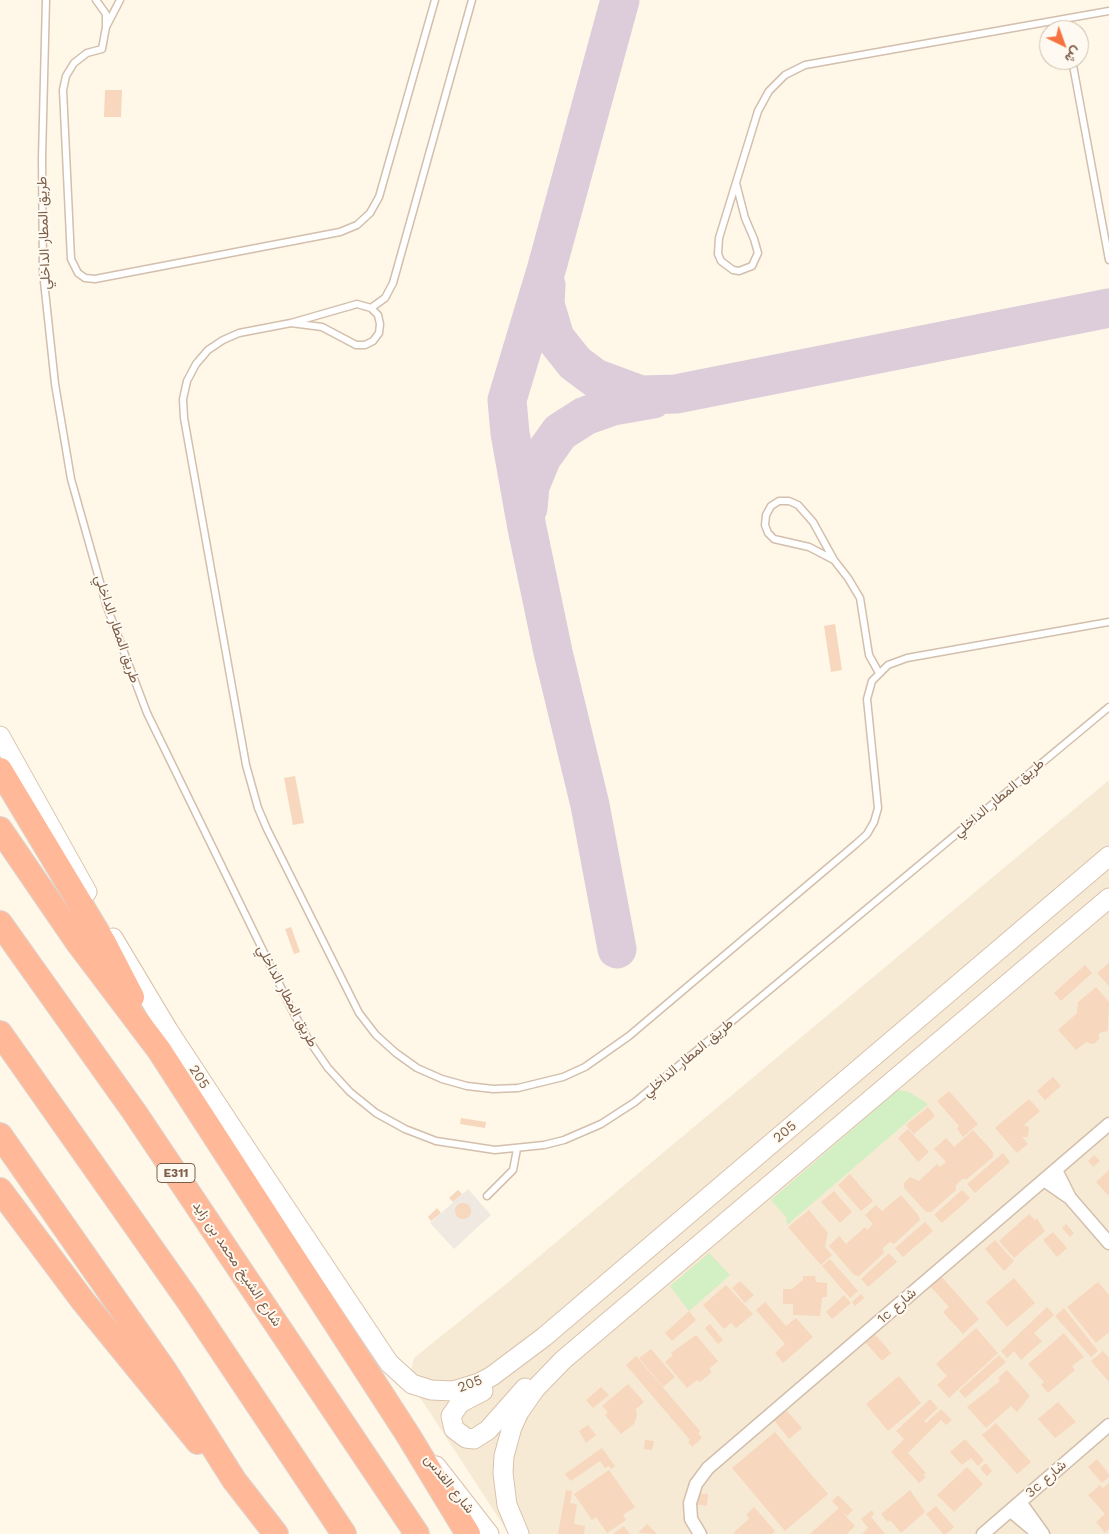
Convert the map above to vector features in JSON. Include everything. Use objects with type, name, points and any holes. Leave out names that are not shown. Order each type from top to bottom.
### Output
[{"type":"highway","points":[[0,770],[104,943],[159,1050]]},
{"type":"highway","points":[[0,829],[78,943],[159,1050],[408,1435],[468,1534]]},
{"type":"highway","name":"شارع الشيخ محمد بن زايد","points":[[0,923],[135,1113],[418,1534]]},
{"type":"highway","points":[[0,1033],[190,1303],[344,1534]]},
{"type":"highway","points":[[0,1135],[165,1370],[234,1480]]},
{"type":"highway","points":[[0,1190],[58,1270],[175,1416],[234,1480],[276,1534]]},
{"type":"street","name":"205","points":[[0,736],[94,906],[168,1030],[393,1367],[412,1384],[431,1390],[453,1391],[479,1383],[492,1376],[544,1337],[1109,856]]},
{"type":"street","points":[[544,1337],[500,1380],[460,1403],[451,1416],[454,1430],[466,1438],[474,1439],[482,1436],[524,1389],[563,1360],[1107,901]]},
{"type":"street","name":"1c شارع","points":[[700,1534],[691,1519],[689,1510],[696,1484],[708,1468],[1109,1124]]},
{"type":"street","points":[[1056,1170],[1070,1198],[1109,1243]]},
{"type":"street","points":[[1044,1180],[1070,1198]]},
{"type":"street","points":[[519,1534],[510,1512],[505,1489],[503,1473],[507,1441],[519,1412],[527,1400],[563,1360]]},
{"type":"street","name":"3c شارع","points":[[983,1534],[1109,1425]]},
{"type":"street","name":"شارع القدس","points":[[408,1435],[453,1486],[489,1534]]},
{"type":"street","points":[[1015,1506],[1038,1534]]},
{"type":"street","points":[[1015,1506],[1043,1534]]},
{"type":"lane","name":"طريق المطار الداخلي","points":[[46,0],[42,158],[43,272],[55,384],[71,480],[107,607],[147,712],[292,1010],[308,1039],[328,1068],[350,1092],[376,1112],[405,1129],[436,1141],[469,1148],[517,1149],[544,1145],[583,1133],[635,1102],[1109,707]]},
{"type":"lane","points":[[96,0],[106,14],[106,28],[102,49],[86,54],[74,63],[66,76],[63,90],[71,259],[78,274],[85,278],[95,279],[340,232],[357,225],[370,213],[379,197],[435,0]]},
{"type":"lane","points":[[106,28],[120,0]]},
{"type":"lane","points":[[371,308],[385,298],[393,283],[472,0]]},
{"type":"lane","points":[[1064,20],[1109,11]]},
{"type":"lane","points":[[736,183],[745,218],[758,253],[752,266],[739,271],[727,267],[721,261],[717,246],[736,183],[763,100],[776,82],[805,65],[1039,24]]},
{"type":"lane","points":[[1074,70],[1109,260]]},
{"type":"lane","points":[[291,323],[322,327],[356,346],[365,345],[373,341],[379,333],[380,324],[378,315],[371,308],[357,304],[291,323],[240,333],[223,340],[208,350],[196,364],[187,381],[183,399],[184,418],[246,765],[258,808],[359,1013],[376,1035],[417,1068],[467,1086],[493,1089],[542,1084],[585,1067],[630,1036],[867,834],[874,822],[878,808],[867,698],[872,681],[878,673],[888,665],[908,658],[1109,622]]},
{"type":"lane","points":[[834,560],[809,547],[774,539],[768,533],[765,525],[766,515],[771,506],[779,501],[789,500],[798,505],[814,522],[834,560],[860,598],[869,654],[878,673]]},
{"type":"lane","points":[[487,1196],[513,1170],[517,1149]]},
{"type":"shaded area","points":[[1109,780],[1109,1534],[509,1534],[423,1402],[408,1385],[414,1358],[506,1284]]},
{"type":"shaded area","points":[[468,1189],[491,1215],[454,1249],[430,1223]]},
{"type":"green space","points":[[898,1090],[909,1092],[928,1104],[787,1225],[786,1217],[771,1200]]},
{"type":"green space","points":[[709,1253],[730,1275],[689,1311],[670,1286]]},
{"type":"building","points":[[105,90],[122,90],[121,117],[104,117]]},
{"type":"building","points":[[835,624],[842,670],[831,672],[824,626]]},
{"type":"building","points":[[295,776],[304,823],[293,825],[284,778]]},
{"type":"building","points":[[291,927],[300,952],[294,954],[285,929]]},
{"type":"building","points":[[1109,963],[1109,986],[1097,973]]},
{"type":"building","points":[[1085,965],[1092,973],[1061,1001],[1054,993]]},
{"type":"building","points":[[1096,987],[1109,1002],[1108,1031],[1099,1033],[1099,1039],[1095,1043],[1086,1042],[1076,1050],[1058,1030],[1077,1013],[1078,1002]]},
{"type":"building","points":[[1053,1077],[1061,1086],[1045,1100],[1037,1091]]},
{"type":"building","points":[[949,1091],[978,1124],[963,1137],[957,1129],[959,1126],[937,1101]]},
{"type":"building","points":[[1029,1099],[1040,1111],[1024,1125],[1029,1127],[1028,1137],[1022,1137],[1028,1144],[1017,1153],[995,1128]]},
{"type":"building","points":[[928,1107],[935,1116],[914,1134],[906,1125]]},
{"type":"building","points":[[461,1118],[486,1122],[485,1128],[460,1124]]},
{"type":"building","points":[[908,1129],[929,1152],[918,1162],[898,1138]]},
{"type":"building","points":[[973,1130],[993,1152],[993,1157],[967,1179],[962,1179],[956,1185],[956,1190],[931,1212],[926,1212],[904,1188],[904,1183],[910,1177],[919,1181],[937,1164],[940,1167],[946,1162],[934,1149],[946,1138],[954,1147]]},
{"type":"building","points":[[1003,1153],[1010,1162],[975,1193],[967,1184]]},
{"type":"building","points":[[1094,1155],[1100,1161],[1093,1167],[1088,1161]]},
{"type":"building","points":[[1109,1170],[1109,1194],[1108,1195],[1096,1182]]},
{"type":"building","points":[[850,1174],[873,1201],[861,1211],[838,1185]]},
{"type":"building","points":[[458,1190],[462,1194],[453,1202],[449,1198]]},
{"type":"building","points":[[962,1190],[970,1198],[942,1223],[934,1215]]},
{"type":"building","points":[[834,1191],[852,1212],[840,1223],[821,1202]]},
{"type":"building","points":[[901,1195],[919,1216],[920,1220],[894,1244],[890,1242],[883,1248],[884,1253],[859,1276],[854,1275],[829,1246],[839,1236],[846,1244],[865,1227],[867,1230],[873,1224],[865,1215],[876,1205],[882,1211]]},
{"type":"building","points":[[460,1203],[466,1203],[471,1208],[469,1217],[460,1219],[455,1214],[455,1208]]},
{"type":"building","points":[[437,1208],[441,1213],[431,1221],[428,1217]]},
{"type":"building","points":[[809,1210],[828,1233],[825,1247],[832,1255],[821,1265],[788,1227]]},
{"type":"building","points":[[1029,1214],[1035,1220],[1037,1218],[1045,1231],[1014,1258],[999,1241]]},
{"type":"building","points":[[925,1222],[933,1231],[903,1257],[895,1248]]},
{"type":"building","points":[[1066,1224],[1074,1233],[1070,1237],[1062,1228]]},
{"type":"building","points":[[1053,1232],[1067,1248],[1057,1257],[1043,1240]]},
{"type":"building","points":[[995,1240],[1014,1261],[1004,1271],[985,1249]]},
{"type":"building","points":[[889,1253],[897,1262],[868,1287],[861,1279]]},
{"type":"building","points":[[830,1259],[858,1291],[850,1298],[822,1266]]},
{"type":"building","points":[[803,1276],[815,1276],[816,1282],[827,1283],[827,1297],[822,1297],[820,1316],[793,1315],[793,1304],[783,1304],[783,1289],[792,1289],[803,1280]]},
{"type":"building","points":[[941,1276],[979,1319],[963,1334],[943,1312],[949,1307],[930,1286]]},
{"type":"building","points":[[1014,1278],[1035,1303],[1007,1327],[986,1302]]},
{"type":"building","points":[[740,1281],[754,1295],[745,1303],[732,1288]]},
{"type":"building","points":[[1098,1282],[1109,1295],[1109,1332],[1096,1343],[1067,1307]]},
{"type":"building","points":[[726,1285],[753,1314],[736,1328],[731,1323],[724,1329],[703,1305]]},
{"type":"building","points":[[861,1294],[864,1298],[855,1306],[852,1302]]},
{"type":"building","points":[[844,1295],[851,1303],[832,1319],[826,1312]]},
{"type":"building","points":[[765,1302],[786,1326],[796,1318],[813,1337],[783,1363],[775,1353],[785,1344],[756,1310]]},
{"type":"building","points":[[1047,1307],[1054,1315],[1034,1333],[1042,1341],[1021,1360],[1014,1351],[1007,1358],[1001,1351]]},
{"type":"building","points":[[1064,1308],[1098,1351],[1091,1357],[1055,1316]]},
{"type":"building","points":[[689,1311],[696,1320],[672,1341],[665,1333]]},
{"type":"building","points":[[710,1324],[723,1340],[718,1344],[705,1328]]},
{"type":"building","points":[[976,1328],[998,1353],[949,1398],[937,1385],[947,1376],[936,1364]]},
{"type":"building","points":[[873,1332],[891,1353],[882,1361],[864,1341]]},
{"type":"building","points":[[1064,1333],[1084,1357],[1072,1366],[1075,1370],[1048,1393],[1041,1385],[1044,1382],[1028,1364]]},
{"type":"building","points":[[696,1335],[718,1361],[709,1369],[712,1372],[700,1382],[697,1380],[687,1388],[665,1362],[673,1355],[671,1353]]},
{"type":"building","points":[[651,1349],[675,1377],[663,1387],[639,1358]]},
{"type":"building","points":[[1103,1351],[1109,1358],[1109,1382],[1091,1361]]},
{"type":"building","points":[[999,1355],[1006,1362],[965,1398],[959,1391]]},
{"type":"building","points":[[636,1356],[700,1431],[698,1433],[702,1438],[692,1447],[688,1442],[690,1440],[626,1365]]},
{"type":"building","points":[[1007,1370],[1030,1396],[1017,1412],[1011,1406],[986,1428],[967,1407],[1000,1381],[998,1378]]},
{"type":"building","points":[[899,1376],[921,1403],[888,1431],[866,1404]]},
{"type":"building","points":[[628,1384],[644,1402],[636,1409],[637,1416],[634,1424],[621,1434],[605,1415],[608,1412],[602,1406]]},
{"type":"building","points":[[601,1387],[609,1395],[593,1408],[586,1400]]},
{"type":"building","points":[[930,1399],[938,1408],[924,1421],[926,1423],[941,1409],[952,1420],[946,1425],[941,1420],[908,1453],[926,1473],[923,1475],[926,1477],[919,1483],[891,1452],[904,1439],[896,1431]]},
{"type":"building","points":[[1058,1402],[1076,1422],[1055,1438],[1038,1419]]},
{"type":"building","points":[[786,1410],[802,1428],[789,1439],[774,1420]]},
{"type":"building","points":[[996,1423],[1031,1462],[1017,1474],[982,1435]]},
{"type":"building","points":[[588,1425],[596,1435],[586,1443],[579,1431]]},
{"type":"building","points":[[775,1432],[828,1494],[785,1531],[732,1468]]},
{"type":"building","points":[[965,1439],[984,1460],[978,1466],[971,1458],[962,1465],[950,1452]]},
{"type":"building","points":[[645,1440],[654,1441],[652,1450],[644,1449]]},
{"type":"building","points":[[602,1448],[615,1466],[611,1469],[609,1466],[605,1468],[600,1461],[571,1481],[565,1474]]},
{"type":"building","points":[[1097,1459],[1109,1474],[1109,1477],[1102,1483],[1088,1467]]},
{"type":"building","points":[[986,1463],[992,1471],[987,1476],[980,1468]]},
{"type":"building","points":[[967,1467],[983,1484],[954,1512],[937,1495]]},
{"type":"building","points":[[609,1470],[635,1507],[623,1515],[626,1520],[607,1533],[596,1517],[592,1520],[574,1494]]},
{"type":"building","points":[[1109,1483],[1109,1529],[1105,1533],[1096,1522],[1105,1514],[1088,1495],[1100,1485],[1103,1488]]},
{"type":"building","points":[[566,1490],[572,1491],[570,1503],[577,1504],[574,1524],[585,1526],[584,1534],[558,1534]]},
{"type":"building","points":[[910,1490],[925,1512],[901,1533],[890,1520],[888,1522],[881,1514]]},
{"type":"building","points":[[696,1493],[708,1494],[707,1506],[694,1504]]},
{"type":"building","points":[[838,1495],[853,1510],[847,1516],[841,1511],[855,1526],[847,1534],[810,1534],[839,1508],[832,1501]]},
{"type":"building","points":[[936,1506],[954,1527],[946,1534],[943,1534],[926,1514]]},
{"type":"building","points":[[754,1507],[775,1531],[772,1534],[733,1533],[749,1519],[746,1515]]},
{"type":"building","points":[[872,1510],[874,1514],[871,1517],[885,1534],[862,1534],[868,1528],[861,1519]]},
{"type":"building","points":[[647,1524],[657,1534],[638,1533]]},
{"type":"building","points":[[624,1526],[630,1534],[613,1534]]},
{"type":"taxiway","points":[[617,949],[590,805],[553,652],[527,528],[510,433],[507,400],[547,267],[620,0]]},
{"type":"taxiway","points":[[546,285],[545,304],[555,338],[575,363],[595,378],[641,395],[676,394],[1109,308]]},
{"type":"taxiway","points":[[528,508],[530,486],[542,457],[560,432],[585,416],[613,406],[653,399]]}]
